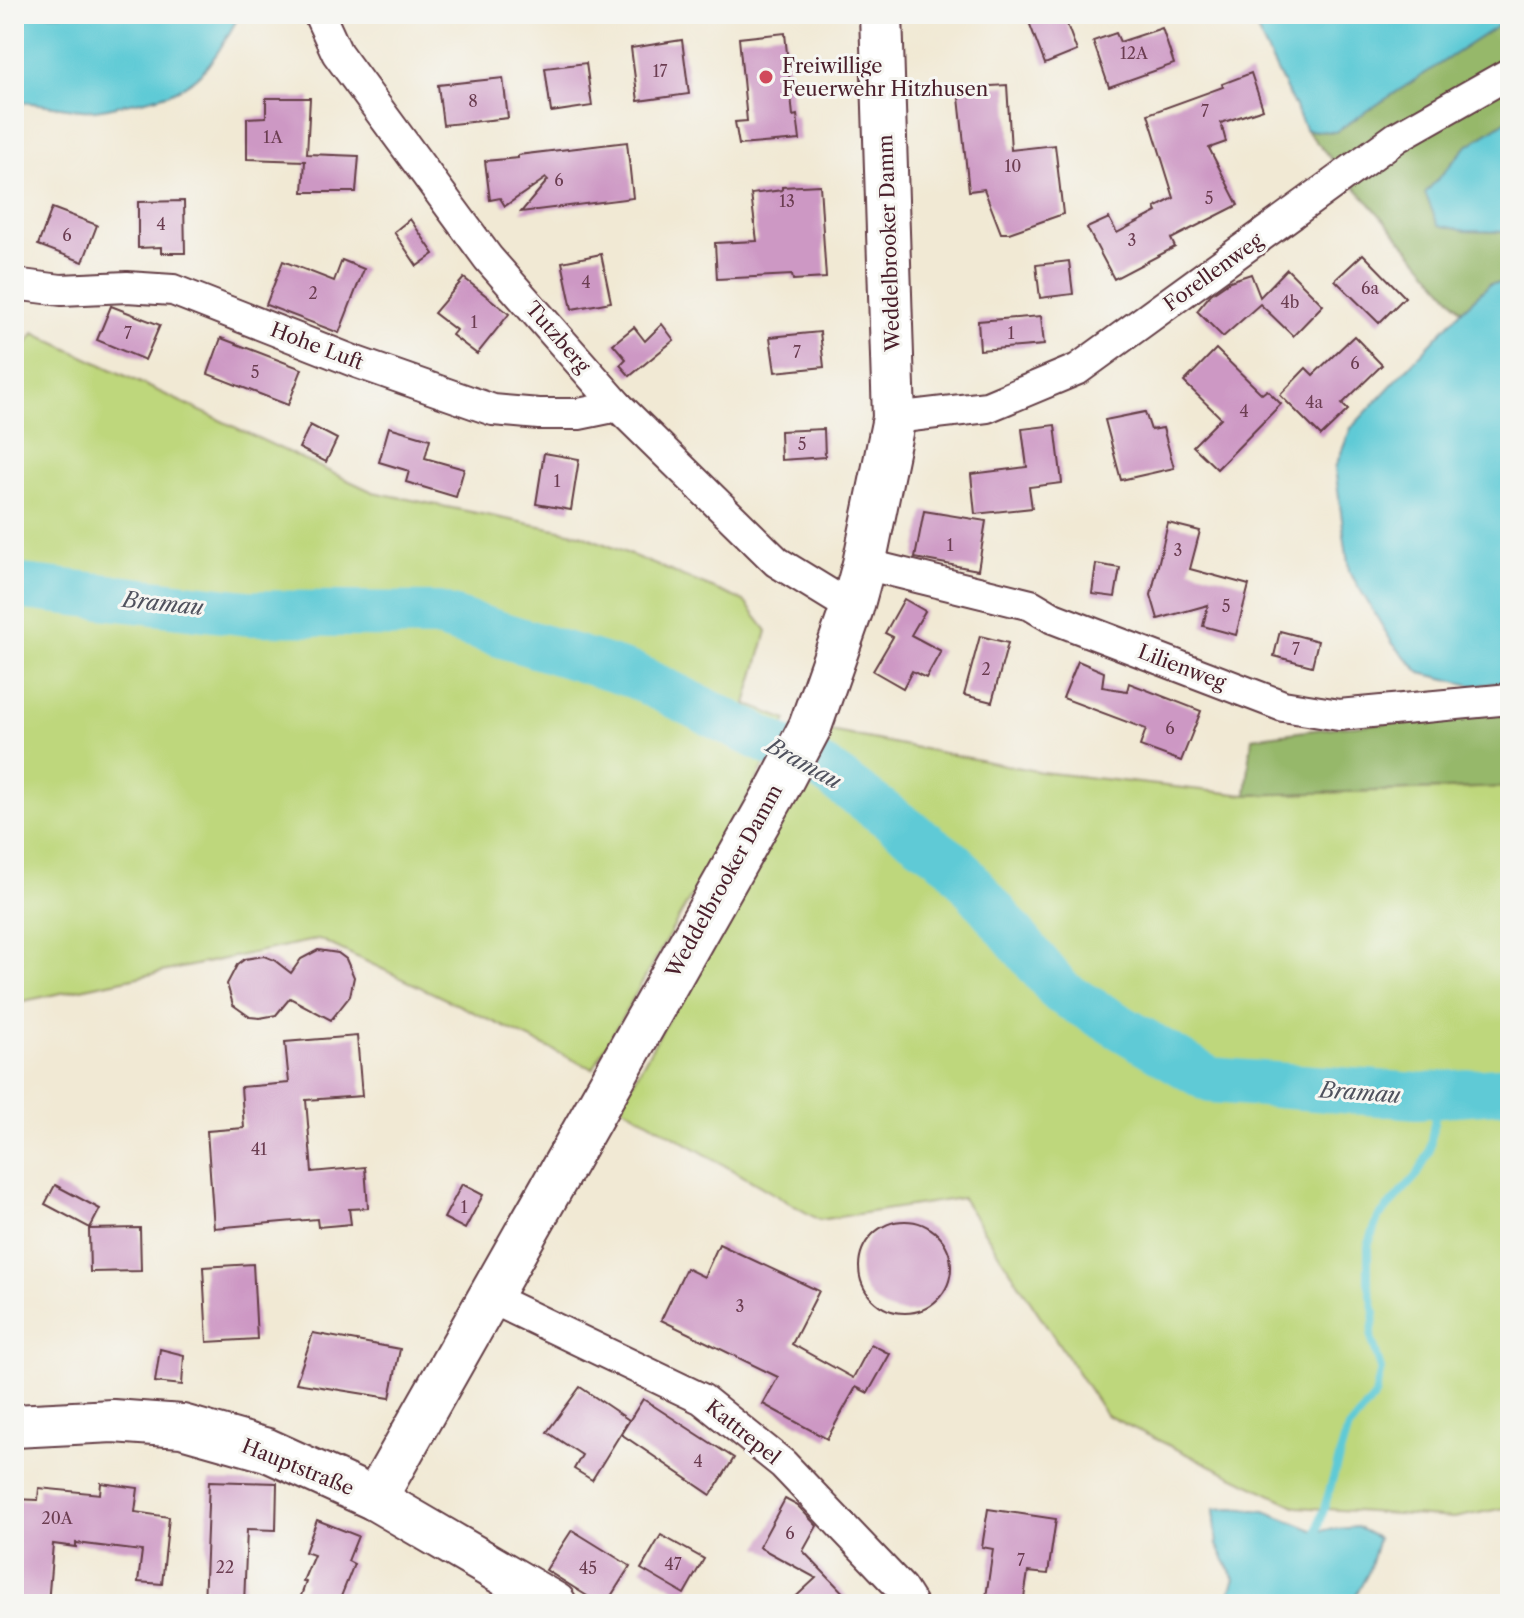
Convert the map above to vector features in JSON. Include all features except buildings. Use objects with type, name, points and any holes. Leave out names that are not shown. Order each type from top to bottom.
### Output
[{"type":"street","name":"Tutzberg","points":[[319,14],[337,53],[488,258],[618,406],[777,562],[852,608]]},
{"type":"street","name":"Weddelbrooker Damm","points":[[375,1499],[778,788],[810,727],[852,608],[894,418],[881,14]]},
{"type":"street","name":"Forellenweg","points":[[894,418],[987,407],[1078,369],[1397,137],[1510,73]]},
{"type":"street","name":"Hohe Luft","points":[[14,284],[61,290],[127,287],[173,290],[356,362],[493,410],[579,414],[618,406]]},
{"type":"street","name":"Lilienweg","points":[[864,564],[1031,605],[1053,618],[1283,706],[1339,715],[1510,699]]},
{"type":"street","name":"Kattrepel","points":[[489,1297],[702,1399],[783,1464],[901,1588],[911,1604]]},
{"type":"street","name":"Hauptstraße","points":[[14,1426],[113,1421],[182,1426],[267,1450],[375,1499],[553,1603]]},
{"type":"green space","points":[[1510,18],[1510,118],[1466,147],[1466,231],[1510,232],[1510,282],[1490,284],[1462,310],[1306,130],[1335,132]]},
{"type":"green space","points":[[34,333],[373,492],[580,534],[744,601],[767,631],[746,704],[787,720],[753,787],[593,1069],[319,939],[14,1003],[14,365]]},
{"type":"green space","points":[[1510,713],[1510,787],[1246,795],[1252,738],[1337,727]]},
{"type":"green space","points":[[830,731],[1041,772],[1246,795],[1510,787],[1510,1507],[1454,1518],[1297,1507],[1106,1415],[962,1198],[819,1220],[620,1105]]},
{"type":"water","points":[[14,14],[240,14],[218,52],[184,86],[149,99],[87,110],[14,102]]},
{"type":"water","points":[[1249,14],[1510,14],[1510,18],[1335,132],[1306,130]]},
{"type":"water","points":[[1510,118],[1510,232],[1466,231],[1438,225],[1425,193],[1466,147]]},
{"type":"water","points":[[1510,282],[1510,681],[1475,686],[1421,673],[1393,644],[1349,571],[1335,468],[1351,428],[1462,310],[1490,284]]},
{"type":"water","points":[[1214,1509],[1265,1511],[1315,1531],[1357,1527],[1378,1538],[1368,1573],[1351,1604],[1225,1604],[1235,1579],[1217,1545]]},
{"type":"waterway","name":"Bramau","points":[[14,586],[248,613],[438,615],[635,676],[823,769],[954,864],[1061,992],[1210,1080],[1417,1096],[1510,1089]]},
{"type":"waterway","points":[[1315,1539],[1347,1431],[1375,1396],[1381,1369],[1371,1337],[1375,1313],[1368,1281],[1368,1246],[1378,1218],[1418,1174],[1429,1152],[1439,1094]]},
{"type":"place","name":"Freiwillige Feuerwehr Hitzhusen","points":[[766,77]]}]
